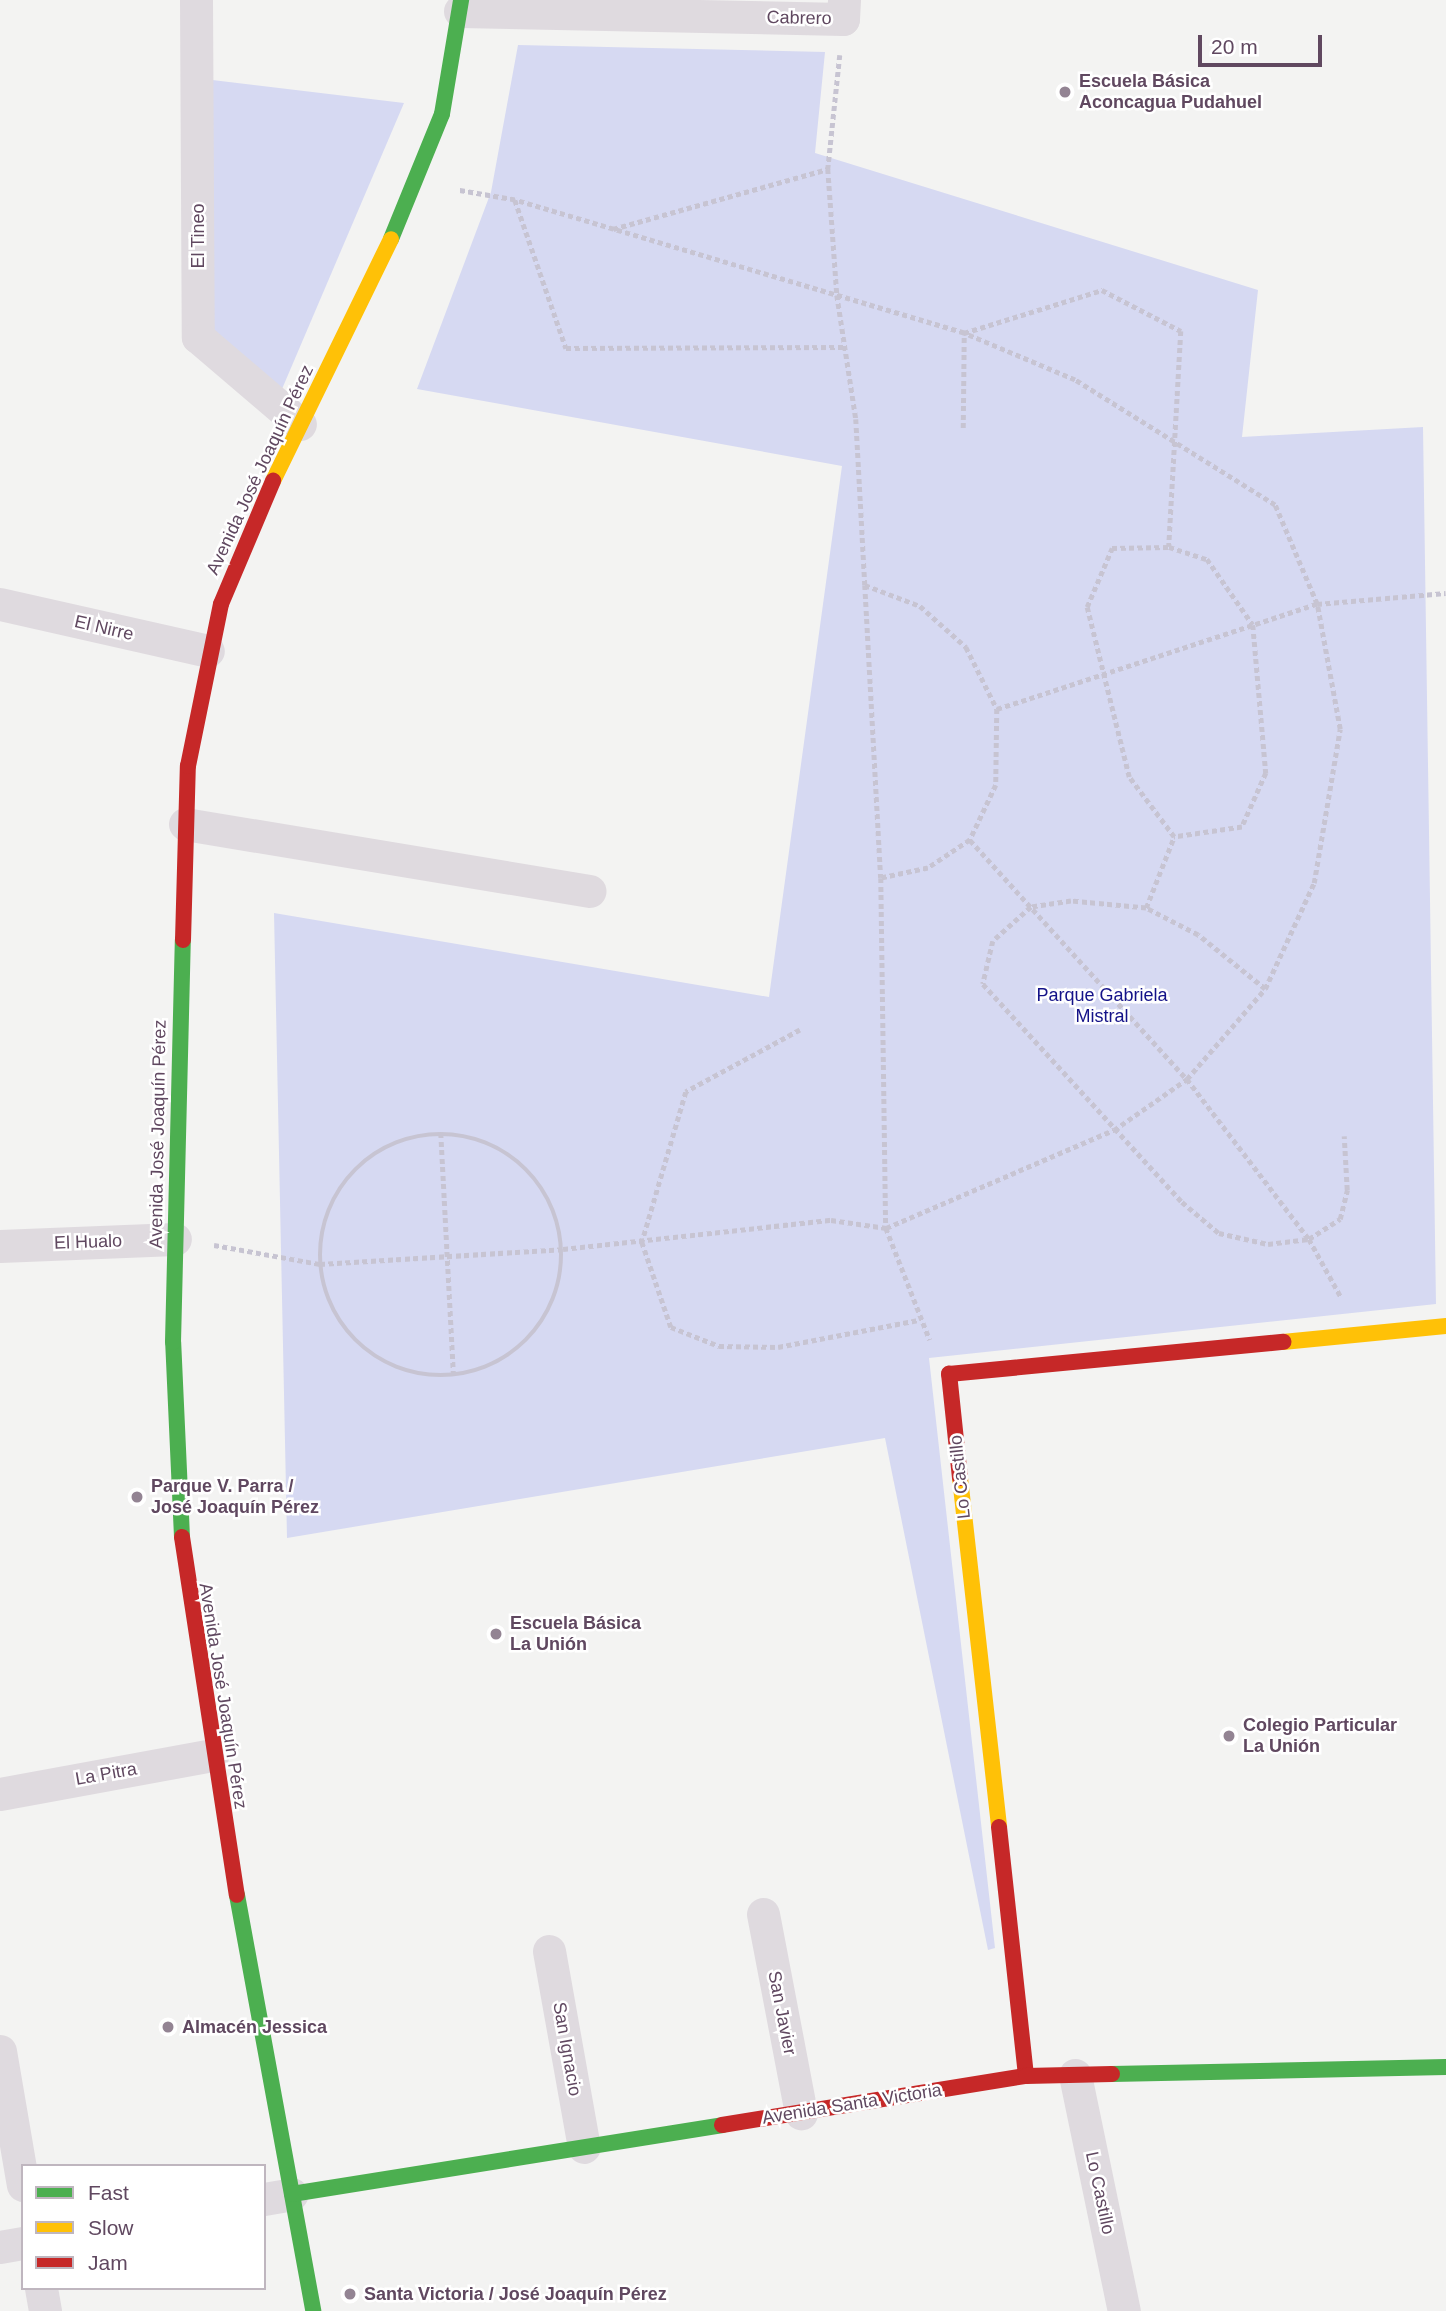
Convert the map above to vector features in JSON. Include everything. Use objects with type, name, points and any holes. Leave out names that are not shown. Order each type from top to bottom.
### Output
[{"type":"street","name":"El Tineo","points":[[196,0],[198,337],[300,424]]},
{"type":"street","name":"Avenida José Joaquín Pérez","points":[[313,2311],[278,2197],[175,1487],[175,1239],[184,824],[208,652],[238,558],[418,183],[442,114],[460,5]]},
{"type":"street","name":"Cabrero","points":[[460,5],[844,9]]},
{"type":"street","name":"El Nirre","points":[[0,604],[208,652]]},
{"type":"street","points":[[184,824],[589,891]]},
{"type":"street","name":"El Hualo","points":[[0,1246],[175,1239]]},
{"type":"street","points":[[949,1374],[1446,1326]]},
{"type":"street","name":"Lo Castillo","points":[[949,1374],[1026,2076]]},
{"type":"street","name":"La Pitra","points":[[0,1794],[212,1755]]},
{"type":"street","name":"San Javier","points":[[763,1914],[801,2113]]},
{"type":"street","name":"San Ignacio","points":[[549,1951],[584,2147]]},
{"type":"street","points":[[0,2051],[21,2173]]},
{"type":"street","name":"Avenida Santa Victoria","points":[[278,2197],[1026,2076],[1446,2067]]},
{"type":"street","name":"Lo Castillo","points":[[1075,2076],[1124,2311]]},
{"type":"street","points":[[0,2247],[21,2243]]},
{"type":"street","points":[[41,2290],[45,2311]]},
{"type":"path","points":[[844,9],[828,169],[837,295],[847,347],[865,585],[881,878],[886,1228],[918,1320],[949,1374]]},
{"type":"path","points":[[612,229],[828,169]]},
{"type":"path","points":[[175,1239],[320,1264],[563,1249],[831,1220],[886,1228],[1114,1130],[1186,1079],[1265,989],[1314,883],[1340,729],[1317,604],[1275,505],[1180,443],[1074,380],[964,333],[515,200],[418,183]]},
{"type":"path","points":[[515,200],[566,348],[847,347]]},
{"type":"path","points":[[964,333],[1102,290],[1181,331],[1180,443],[1169,547]]},
{"type":"path","points":[[963,428],[964,333]]},
{"type":"path","points":[[1169,547],[1207,559],[1253,625],[1266,773],[1242,827],[1174,837],[1129,776],[1087,607],[1112,548],[1169,547]]},
{"type":"path","points":[[865,585],[920,606],[966,647],[997,709],[996,785],[970,840],[928,868],[881,878]]},
{"type":"path","points":[[997,709],[1103,677],[1317,604],[1446,593]]},
{"type":"path","points":[[1146,908],[1174,837]]},
{"type":"path","points":[[970,840],[1186,1079],[1309,1239],[1362,1335]]},
{"type":"path","points":[[1265,989],[1198,935],[1146,908],[1072,901],[1031,907],[993,941],[983,984],[1114,1130],[1219,1233],[1268,1244],[1309,1239],[1340,1219],[1347,1190],[1344,1136]]},
{"type":"path","points":[[800,1030],[686,1092],[642,1242],[671,1327],[719,1346],[778,1347],[918,1320]]},
{"type":"path","points":[[441,1133],[454,1377]]},
{"type":"path","points":[[441,1133],[478,1138],[511,1154],[537,1180],[556,1213],[563,1249],[559,1286],[545,1320],[521,1348],[490,1368],[454,1377],[415,1374],[379,1360],[336,1313],[320,1264],[333,1199],[352,1172],[377,1151],[441,1133]]},
{"type":"green space","name":"Parque Gabriela Mistral","points":[[518,45],[825,52],[815,153],[1258,290],[1242,437],[1423,427],[1436,1304],[929,1358],[995,1948],[988,1950],[885,1438],[287,1538],[274,913],[769,997],[842,466],[417,389],[491,192]]},
{"type":"green space","points":[[204,79],[404,103],[279,396],[203,330]]},
{"type":"traffic: fast","points":[[391,239],[442,114],[461,0]]},
{"type":"traffic: fast","points":[[182,1537],[173,1342],[183,940]]},
{"type":"traffic: fast","points":[[237,1895],[313,2311]]},
{"type":"traffic: fast","points":[[1112,2074],[1446,2067]]},
{"type":"traffic: fast","points":[[292,2194],[722,2125]]},
{"type":"traffic: slow","points":[[273,481],[391,239]]},
{"type":"traffic: slow","points":[[1283,1342],[1446,1326]]},
{"type":"traffic: slow","points":[[960,1478],[999,1827]]},
{"type":"traffic: jam","points":[[183,940],[188,766],[221,604],[273,481]]},
{"type":"traffic: jam","points":[[960,1478],[949,1374],[1283,1342]]},
{"type":"traffic: jam","points":[[182,1537],[237,1895]]},
{"type":"traffic: jam","points":[[999,1827],[1026,2076]]},
{"type":"traffic: jam","points":[[722,2125],[1026,2076],[1112,2074]]},
{"type":"place","name":"Escuela Básica Aconcagua Pudahuel","points":[[1065,92]]},
{"type":"place","name":"Parque V. Parra / José Joaquín Pérez","points":[[137,1497]]},
{"type":"place","name":"Escuela Básica La Unión","points":[[496,1634]]},
{"type":"place","name":"Colegio Particular La Unión","points":[[1229,1736]]},
{"type":"place","name":"Almacén Jessica","points":[[168,2027]]},
{"type":"place","name":"Santa Victoria / José Joaquín Pérez","points":[[350,2294]]}]
